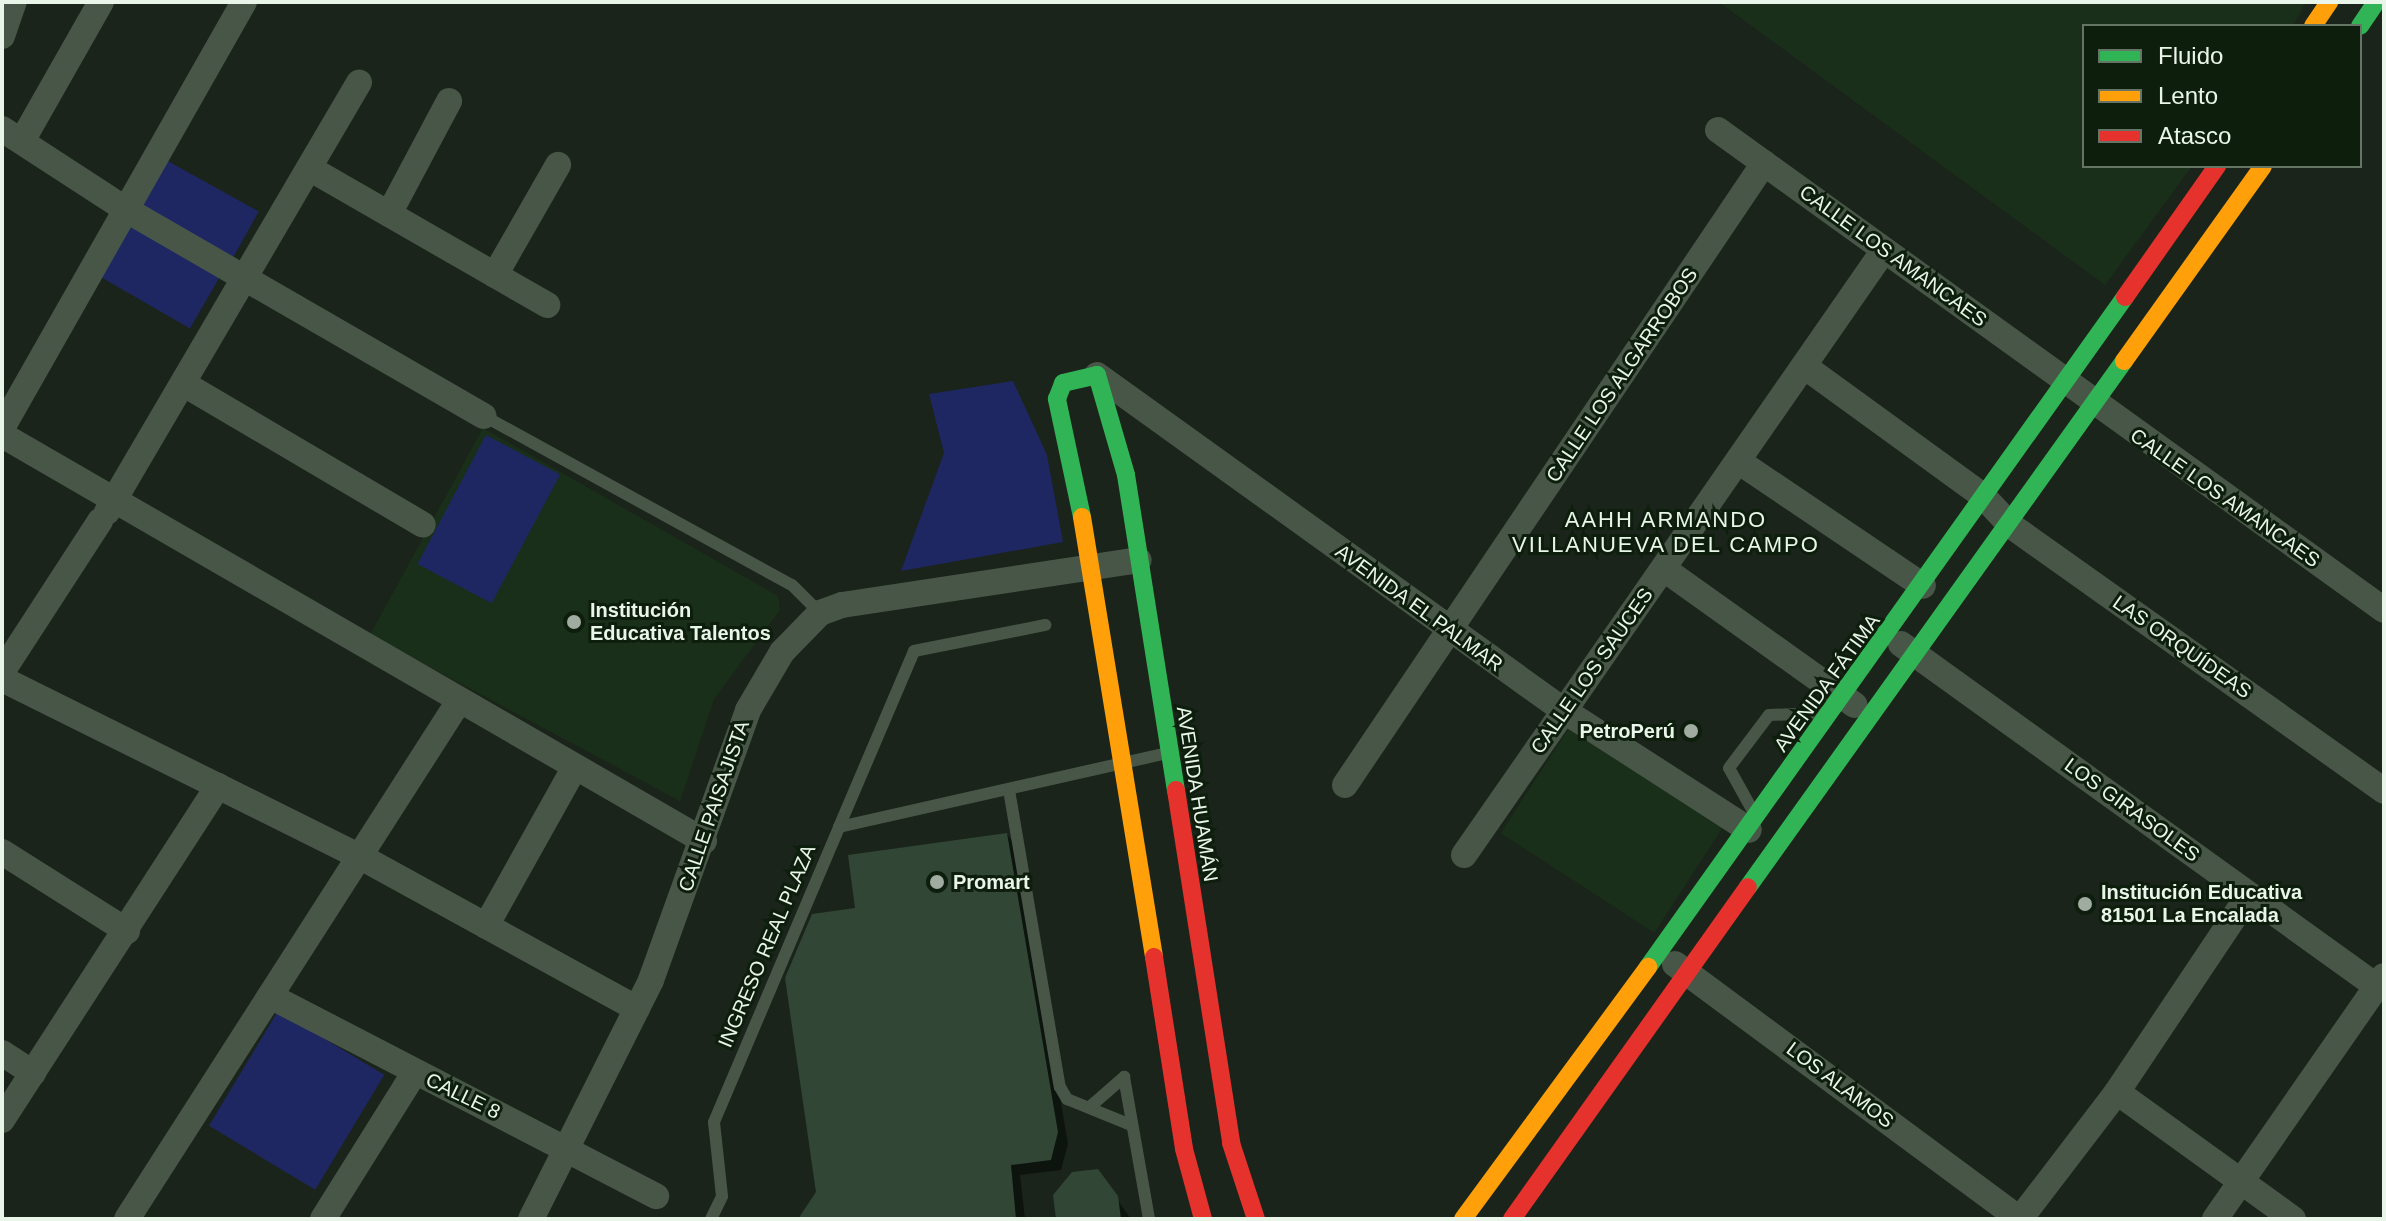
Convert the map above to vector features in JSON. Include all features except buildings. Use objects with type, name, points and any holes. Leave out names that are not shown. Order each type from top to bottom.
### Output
[{"type":"main road","points":[[2314,24],[2329,2]]},
{"type":"main road","points":[[2361,24],[2376,2]]},
{"type":"main road","name":"AVENIDA FÁTIMA","points":[[1463,1219],[1659,954],[1984,497],[2069,383],[2216,168]]},
{"type":"main road","points":[[1512,1219],[1874,718],[2262,168]]},
{"type":"main road","points":[[1097,375],[1057,390],[1093,568],[1118,762],[1177,1105],[1203,1219]]},
{"type":"main road","name":"AVENIDA HUAMÁN","points":[[1097,375],[1126,475],[1224,1095],[1256,1219]]},
{"type":"main road","points":[[1501,1168],[1532,1191]]},
{"type":"street","points":[[2,36],[14,2]]},
{"type":"street","points":[[101,2],[12,135],[125,209],[484,416]]},
{"type":"street","points":[[2,428],[244,2]]},
{"type":"street","points":[[2,672],[107,512],[359,82]]},
{"type":"street","points":[[389,214],[449,101]]},
{"type":"street","name":"CALLE LOS AMANCAES","points":[[1718,130],[2069,383],[2095,406],[2384,610]]},
{"type":"street","name":"CALLE LOS ALGARROBOS","points":[[1345,785],[1764,163]]},
{"type":"street","points":[[495,275],[558,165]]},
{"type":"street","points":[[309,168],[547,305]]},
{"type":"street","name":"CALLE LOS SAUCES","points":[[1464,855],[1884,250]]},
{"type":"street","name":"LAS ORQUÍDEAS","points":[[1804,366],[1984,497],[2010,525],[2384,791]]},
{"type":"street","name":"AVENIDA EL PALMAR","points":[[1097,375],[1563,710],[1753,824]]},
{"type":"street","points":[[184,384],[423,525]]},
{"type":"street","points":[[2,435],[107,512],[459,701],[704,841]]},
{"type":"street","points":[[1738,461],[1923,586]]},
{"type":"street","points":[[820,613],[1139,560]]},
{"type":"street","points":[[1664,569],[1838,705],[1874,718]]},
{"type":"street","name":"CALLE PAISAJISTA","points":[[531,1219],[637,1009],[704,841],[748,710],[782,652],[820,613]]},
{"type":"street","name":"LOS GIRASOLES","points":[[1888,635],[2249,895],[2380,981]]},
{"type":"street","points":[[2,679],[361,857],[637,1009]]},
{"type":"street","points":[[127,1219],[459,701]]},
{"type":"street","points":[[486,926],[575,767]]},
{"type":"street","points":[[2,1120],[218,786]]},
{"type":"street","points":[[2,852],[127,931]]},
{"type":"street","points":[[2020,1219],[2117,1092],[2249,895]]},
{"type":"street","name":"LOS ALAMOS","points":[[1659,954],[1690,973],[2020,1219]]},
{"type":"street","points":[[2215,1219],[2380,981]]},
{"type":"street","name":"CALLE 8","points":[[270,996],[656,1196]]},
{"type":"street","points":[[2,1053],[33,1073]]},
{"type":"street","points":[[323,1219],[415,1072]]},
{"type":"street","points":[[2117,1092],[2240,1184],[2293,1219]]},
{"type":"street","points":[[1177,1105],[1224,1095]]},
{"type":"lane","points":[[484,416],[792,585],[820,613]]},
{"type":"lane","points":[[839,827],[914,651],[1045,625]]},
{"type":"lane","points":[[1753,824],[1729,768],[1769,715],[1838,705]]},
{"type":"lane","name":"INGRESO REAL PLAZA","points":[[711,1219],[722,1196],[714,1122],[839,827],[1168,753]]},
{"type":"lane","points":[[1009,790],[1060,1087],[1067,1099],[1092,1105],[1131,1125]]},
{"type":"lane","points":[[1092,1105],[1124,1077],[1149,1219]]},
{"type":"shaded area","points":[[1719,2],[2306,2],[2294,24],[2082,24],[2082,168],[2191,168],[2105,285]]},
{"type":"shaded area","points":[[166,160],[259,211],[233,257],[141,205]]},
{"type":"shaded area","points":[[129,224],[220,276],[190,328],[99,276]]},
{"type":"shaded area","points":[[1013,381],[1047,455],[1063,542],[901,571],[944,453],[929,394]]},
{"type":"shaded area","name":"Institución Educativa Talentos","points":[[483,428],[778,596],[780,610],[714,699],[680,801],[370,635]]},
{"type":"shaded area","points":[[486,435],[560,474],[492,603],[417,564]]},
{"type":"shaded area","points":[[1571,725],[1724,825],[1654,933],[1501,833]]},
{"type":"shaded area","points":[[278,1011],[384,1075],[315,1190],[209,1126]]},
{"type":"traffic: fast","points":[[2361,24],[2376,2]]},
{"type":"traffic: fast","points":[[1648,967],[2125,297]]},
{"type":"traffic: fast","points":[[1748,887],[2124,361]]},
{"type":"traffic: fast","points":[[1082,517],[1057,399],[1063,383],[1097,375],[1126,475],[1176,790]]},
{"type":"traffic: slow","points":[[2314,24],[2329,2]]},
{"type":"traffic: slow","points":[[2124,361],[2262,168]]},
{"type":"traffic: slow","points":[[1082,517],[1154,957]]},
{"type":"traffic: slow","points":[[1463,1219],[1648,967]]},
{"type":"traffic: jam","points":[[2125,297],[2216,168]]},
{"type":"traffic: jam","points":[[1176,790],[1231,1143],[1256,1219]]},
{"type":"traffic: jam","points":[[1512,1219],[1748,887]]},
{"type":"traffic: jam","points":[[1154,957],[1184,1149],[1203,1219]]},
{"type":"place","name":"Institución Educativa Talentos","points":[[574,622]]},
{"type":"place","name":"PetroPerú","points":[[1691,731]]},
{"type":"place","name":"Promart","points":[[937,882]]},
{"type":"place","name":"Institución Educativa 81501 La Encalada","points":[[2085,904]]},
{"type":"district","name":"AAHH ARMANDO VILLANUEVA DEL CAMPO","points":[[1666,532]]}]
